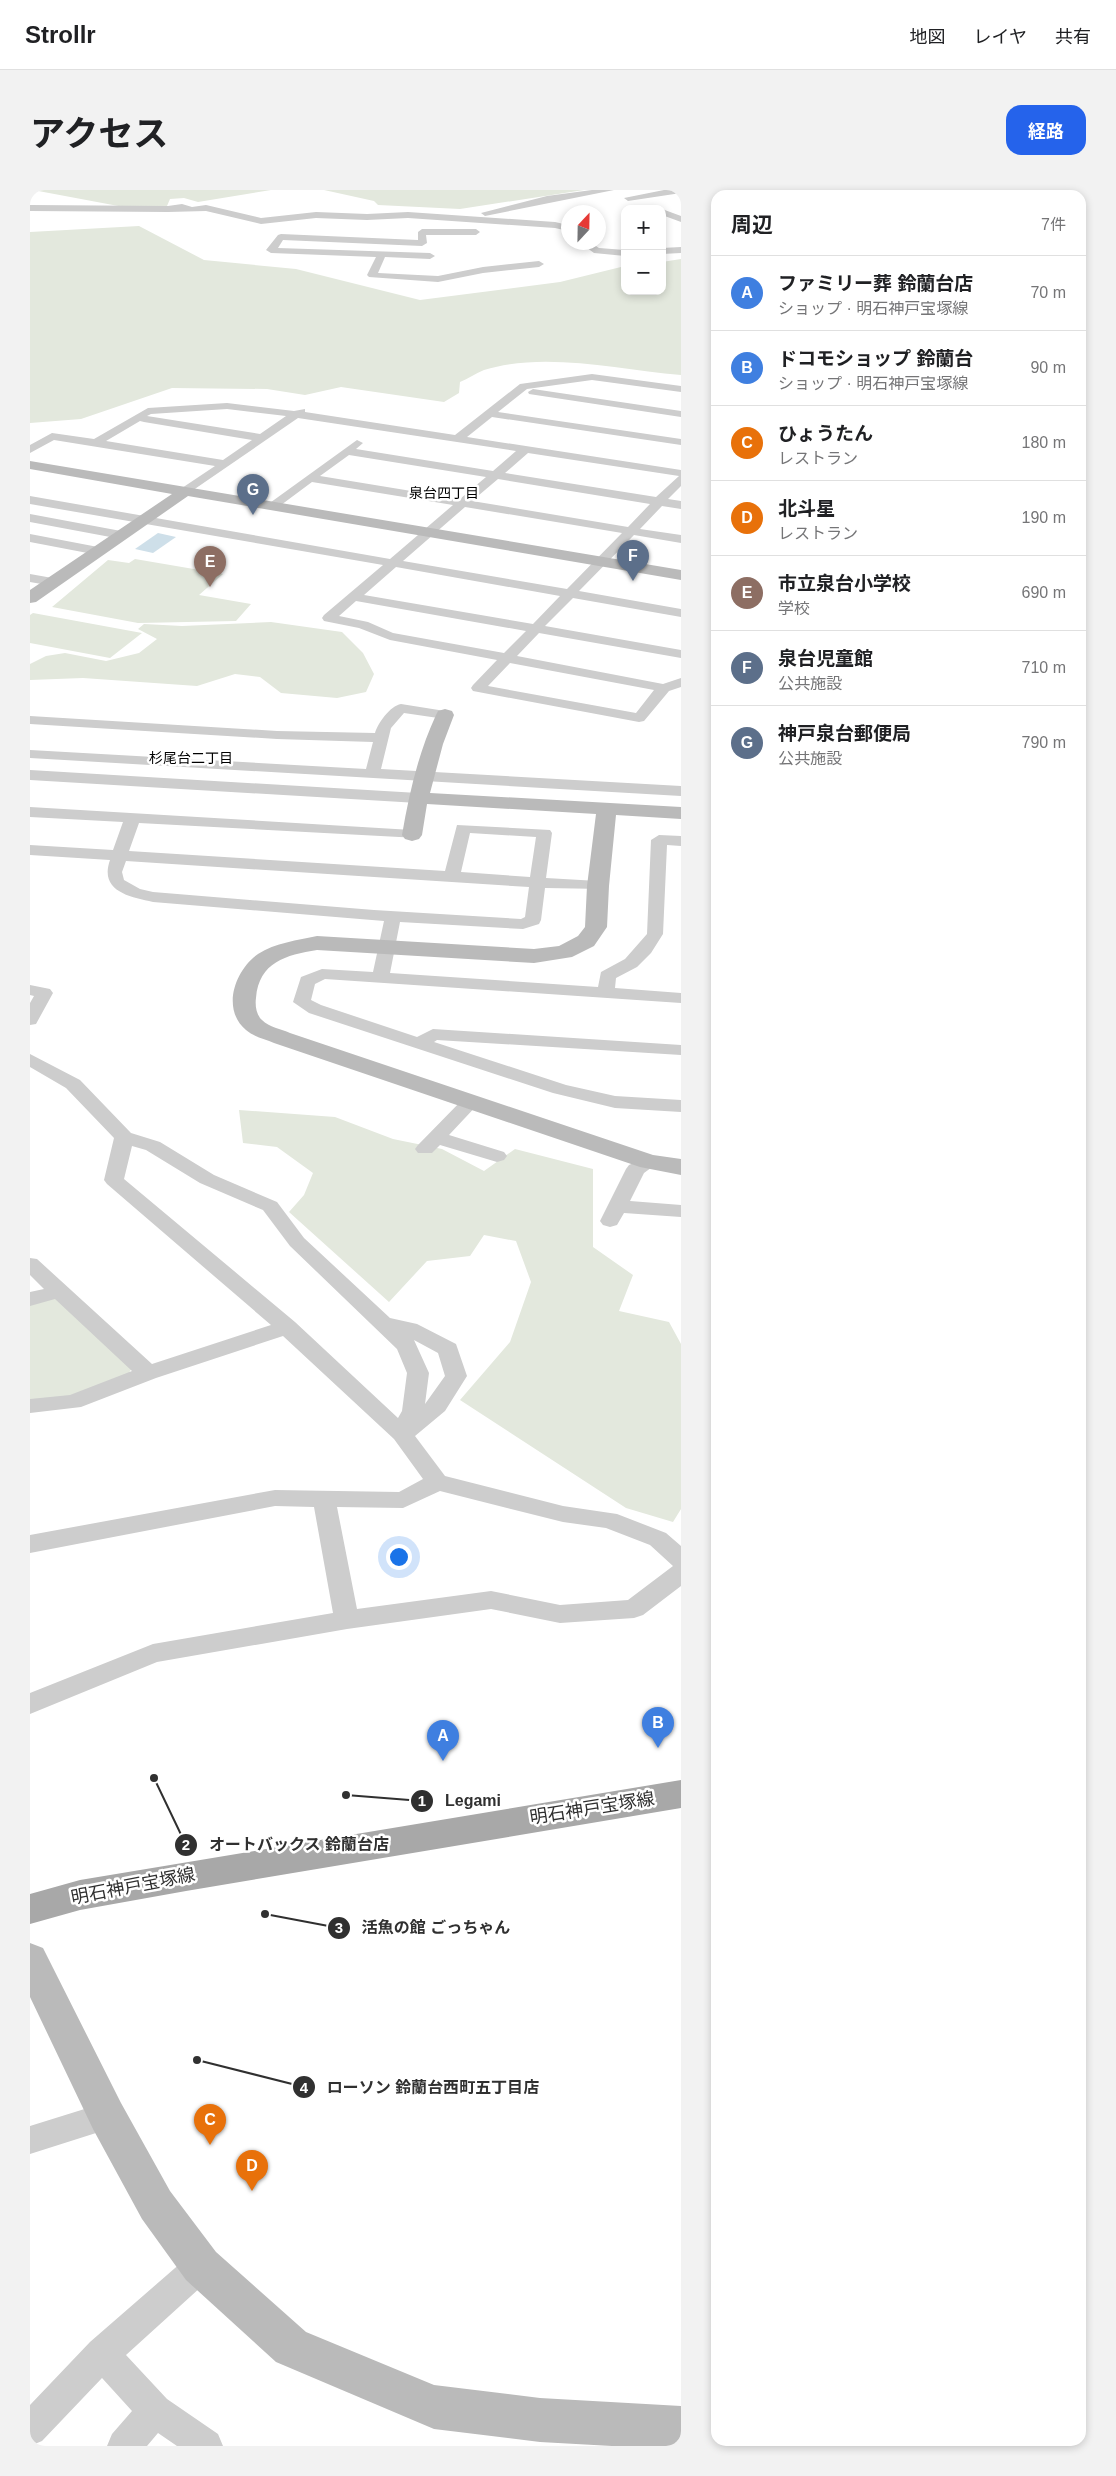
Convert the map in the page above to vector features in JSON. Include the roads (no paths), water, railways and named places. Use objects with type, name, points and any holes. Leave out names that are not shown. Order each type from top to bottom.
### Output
[{"type":"main road","name":"明石神戸宝塚線","points":[[30,1909],[80,1895],[186,1876],[681,1794]]},
{"type":"street","points":[[481,219],[485,213],[547,199],[609,190],[646,205]]},
{"type":"street","points":[[628,198],[681,190]]},
{"type":"street","points":[[664,193],[681,199]]},
{"type":"street","points":[[30,208],[206,208],[261,221],[316,215],[368,217],[408,215],[561,226]]},
{"type":"street","points":[[666,213],[681,219]]},
{"type":"street","points":[[430,256],[271,250],[281,237],[422,243],[422,232],[489,232]]},
{"type":"street","points":[[508,232],[561,233]]},
{"type":"street","points":[[595,250],[621,252]]},
{"type":"street","points":[[666,251],[681,250]]},
{"type":"street","points":[[376,268],[435,271],[488,259],[524,255],[538,264],[483,270],[438,279],[372,275],[382,254]]},
{"type":"street","points":[[459,438],[524,386],[592,377],[681,389]]},
{"type":"street","points":[[520,390],[681,414]]},
{"type":"street","points":[[30,598],[314,402]]},
{"type":"street","points":[[96,443],[148,411],[227,406],[296,414],[681,472]]},
{"type":"street","points":[[491,414],[681,442]]},
{"type":"street","points":[[136,418],[263,438]]},
{"type":"street","points":[[273,505],[379,427]]},
{"type":"street","points":[[30,450],[52,436],[225,464]]},
{"type":"street","points":[[526,448],[329,618],[363,625],[390,636],[664,688],[681,682]]},
{"type":"street","points":[[347,451],[681,505]]},
{"type":"street","points":[[30,465],[681,575]]},
{"type":"street","points":[[310,478],[681,539]]},
{"type":"street","points":[[664,688],[639,718],[478,688],[681,480]]},
{"type":"street","points":[[30,500],[681,613]]},
{"type":"street","points":[[30,518],[122,535]]},
{"type":"street","points":[[30,538],[98,551]]},
{"type":"street","points":[[30,578],[53,582]]},
{"type":"street","points":[[355,597],[681,654]]},
{"type":"street","points":[[30,812],[132,820],[412,835],[418,798],[434,737],[445,715],[401,708],[384,727],[372,774]]},
{"type":"street","points":[[30,720],[267,735],[380,738]]},
{"type":"street","points":[[30,754],[681,791]]},
{"type":"street","points":[[30,775],[681,813]]},
{"type":"street","points":[[607,809],[598,886],[596,927],[586,941],[564,952],[534,956],[317,944],[286,948],[264,959],[250,974],[244,992],[244,1010],[253,1024],[282,1038],[649,1162],[681,1167]]},
{"type":"street","points":[[132,820],[114,872],[117,882],[135,893],[153,897],[523,924],[533,920],[540,883],[544,833],[463,828],[452,878]]},
{"type":"street","points":[[606,993],[608,976],[631,963],[645,949],[654,934],[659,840],[681,841]]},
{"type":"street","points":[[30,850],[598,886]]},
{"type":"street","points":[[380,978],[393,916]]},
{"type":"street","points":[[681,998],[322,974],[307,981],[302,1002],[315,1009],[560,1089],[615,1102],[681,1106]]},
{"type":"street","points":[[30,990],[44,993],[30,1020]]},
{"type":"street","points":[[420,1043],[433,1034],[681,1050]]},
{"type":"street","points":[[30,1059],[73,1084],[124,1137],[154,1146],[207,1179],[270,1206],[297,1242],[379,1322],[407,1346],[418,1373],[413,1411],[402,1434]]},
{"type":"street","points":[[471,1102],[431,1143],[497,1156]]},
{"type":"street","points":[[124,1137],[114,1180],[286,1327],[402,1434],[437,1482],[563,1514],[609,1520],[658,1539],[681,1560]]},
{"type":"street","points":[[649,1162],[636,1169],[614,1214],[681,1211]]},
{"type":"street","points":[[30,1264],[148,1374]]},
{"type":"street","points":[[30,1299],[60,1291]]},
{"type":"street","points":[[379,1322],[409,1329],[448,1349],[456,1376],[437,1406],[402,1434]]},
{"type":"street","points":[[30,1406],[73,1402],[148,1374],[286,1327]]},
{"type":"street","points":[[30,1544],[275,1498],[403,1500],[437,1482]]},
{"type":"street","points":[[324,1500],[347,1620]]},
{"type":"street","points":[[30,1704],[152,1653],[347,1620],[491,1600],[560,1614],[634,1609],[681,1573]]},
{"type":"street","points":[[30,1959],[107,2116],[156,2205],[201,2266],[291,2347],[434,2407],[540,2420],[626,2436],[681,2428]]},
{"type":"street","points":[[30,2140],[107,2116]]},
{"type":"street","points":[[30,2429],[102,2354],[201,2266]]},
{"type":"street","points":[[102,2354],[155,2411],[206,2446]]},
{"type":"street","points":[[124,2446],[155,2411]]},
{"type":"place","name":"神戸泉台郵便局","points":[[253,515]]},
{"type":"place","name":"泉台児童館","points":[[633,581]]},
{"type":"place","name":"市立泉台小学校","points":[[210,587]]},
{"type":"place","name":"ドコモショップ 鈴蘭台","points":[[658,1748]]},
{"type":"place","name":"ファミリー葬 鈴蘭台店","points":[[443,1761]]},
{"type":"place","name":"オートバックス 鈴蘭台店","points":[[154,1778]]},
{"type":"place","name":"Legami","points":[[346,1795]]},
{"type":"place","name":"活魚の館 ごっちゃん","points":[[265,1914]]},
{"type":"place","name":"ローソン 鈴蘭台西町五丁目店","points":[[197,2060]]},
{"type":"place","name":"ひょうたん","points":[[210,2145]]},
{"type":"place","name":"北斗星","points":[[252,2191]]},
{"type":"district","name":"泉台四丁目","points":[[444,493]]},
{"type":"district","name":"杉尾台二丁目","points":[[191,758]]}]
